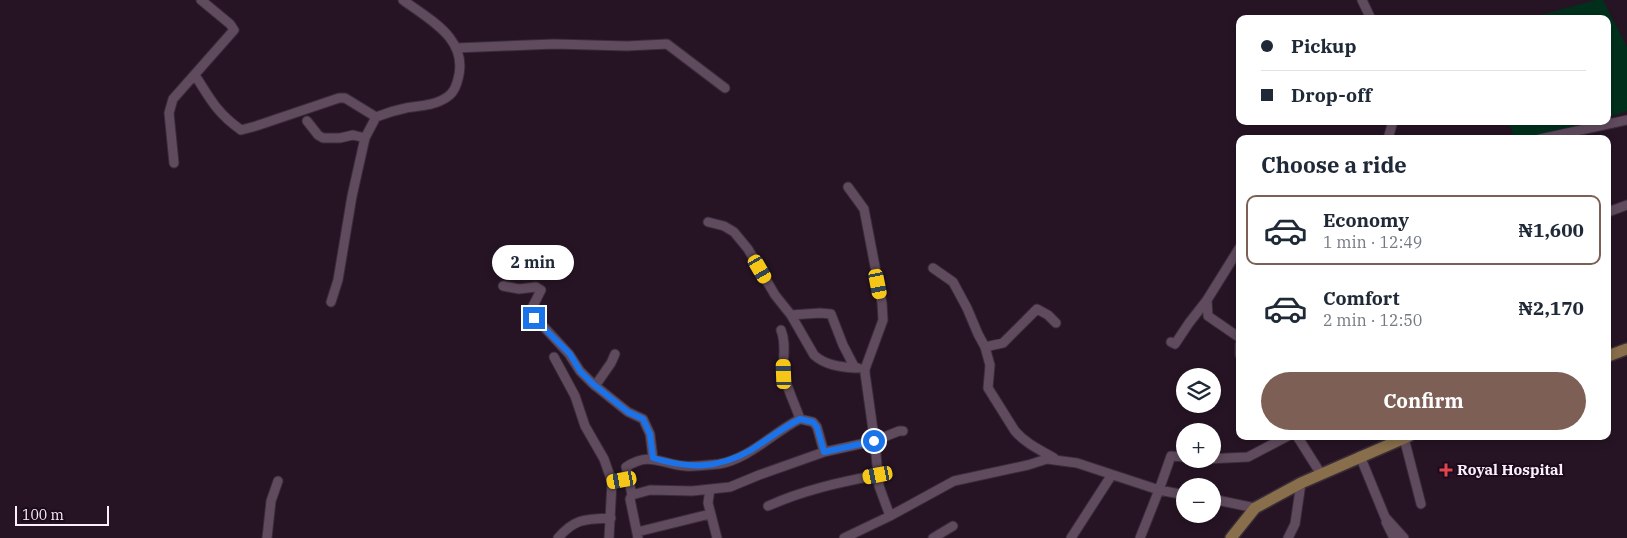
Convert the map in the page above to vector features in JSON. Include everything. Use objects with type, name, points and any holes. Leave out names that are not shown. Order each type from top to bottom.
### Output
[{"type":"main road","points":[[1611,355],[1627,349]]},
{"type":"main road","points":[[1231,538],[1255,508],[1301,483],[1399,440]]},
{"type":"street","points":[[174,164],[169,113],[173,98],[234,30],[230,24],[202,0]]},
{"type":"street","points":[[331,302],[338,280],[352,196],[366,138],[376,117],[404,108],[437,103],[450,96],[454,91],[459,76],[460,65],[451,37],[442,28],[403,0]]},
{"type":"street","points":[[1363,0],[1369,15]]},
{"type":"street","points":[[456,48],[554,44],[627,46],[667,44],[725,88]]},
{"type":"street","points":[[195,75],[220,114],[241,130],[339,98],[345,98],[376,117]]},
{"type":"street","points":[[1611,123],[1627,120]]},
{"type":"street","points":[[307,121],[322,138],[340,138],[353,135],[366,138]]},
{"type":"street","points":[[1555,135],[1600,125]]},
{"type":"street","points":[[848,186],[864,210],[882,303],[883,320],[865,369],[879,486],[890,516]]},
{"type":"street","points":[[1611,211],[1627,206]]},
{"type":"street","points":[[708,222],[724,226],[734,232],[748,249],[775,295],[791,315],[806,343],[819,359],[840,367],[865,369]]},
{"type":"street","points":[[1171,342],[1175,344],[1207,300],[1236,253]]},
{"type":"street","points":[[933,268],[953,282],[985,347],[990,365],[988,388],[1014,430],[1031,445],[1057,459]]},
{"type":"street","points":[[503,286],[519,290],[536,287],[541,290],[530,312],[570,354],[580,371],[595,386],[628,412],[643,419],[650,434],[653,458]]},
{"type":"street","points":[[1207,300],[1208,316],[1236,335]]},
{"type":"street","points":[[985,347],[1003,343],[1038,309],[1056,323]]},
{"type":"street","points":[[791,315],[831,314],[843,345],[855,368]]},
{"type":"street","points":[[781,330],[785,346],[784,374],[800,419]]},
{"type":"street","points":[[595,386],[615,354]]},
{"type":"street","points":[[554,357],[576,396],[585,426],[604,459],[612,482],[609,538]]},
{"type":"street","points":[[710,514],[638,535],[630,499],[632,495],[626,467],[639,461],[653,458],[666,463],[685,466],[722,463],[750,451],[784,427],[800,419],[813,422],[817,427],[824,452]]},
{"type":"street","points":[[632,495],[650,490],[692,491],[730,487],[824,452],[874,441],[900,431],[903,432]]},
{"type":"street","points":[[1221,458],[1248,457],[1280,440]]},
{"type":"street","points":[[1300,440],[1321,474]]},
{"type":"street","points":[[1407,440],[1421,504]]},
{"type":"street","points":[[1140,538],[1171,456],[1176,456]]},
{"type":"street","points":[[1360,456],[1388,528],[1394,538]]},
{"type":"street","points":[[847,537],[954,481],[1028,465],[1038,460],[1057,459],[1077,463],[1111,476],[1176,493]]},
{"type":"street","points":[[768,506],[822,486],[878,475]]},
{"type":"street","points":[[1071,538],[1111,476]]},
{"type":"street","points":[[612,482],[629,478]]},
{"type":"street","points":[[267,538],[271,501],[278,481]]},
{"type":"street","points":[[1288,538],[1295,524],[1301,483]]},
{"type":"street","points":[[710,489],[708,503],[717,538]]},
{"type":"street","points":[[1221,501],[1255,508]]},
{"type":"street","points":[[1384,517],[1404,538]]},
{"type":"street","points":[[558,538],[567,528],[585,518],[611,518]]},
{"type":"street","points":[[933,538],[952,526]]},
{"type":"green space","points":[[1596,0],[1603,0],[1611,15],[1541,15]]},
{"type":"green space","points":[[1611,16],[1627,47],[1627,111],[1611,116]]},
{"type":"green space","points":[[1510,125],[1580,125],[1548,135],[1513,135]]},
{"type":"place","name":"Royal Hospital","points":[[1446,470]]},
{"type":"route","points":[[534,318],[570,354],[580,371],[593,384],[628,412],[643,419],[650,434],[653,458],[666,463],[694,466],[722,463],[750,451],[784,427],[800,419],[813,422],[817,427],[824,452],[874,441]]}]
